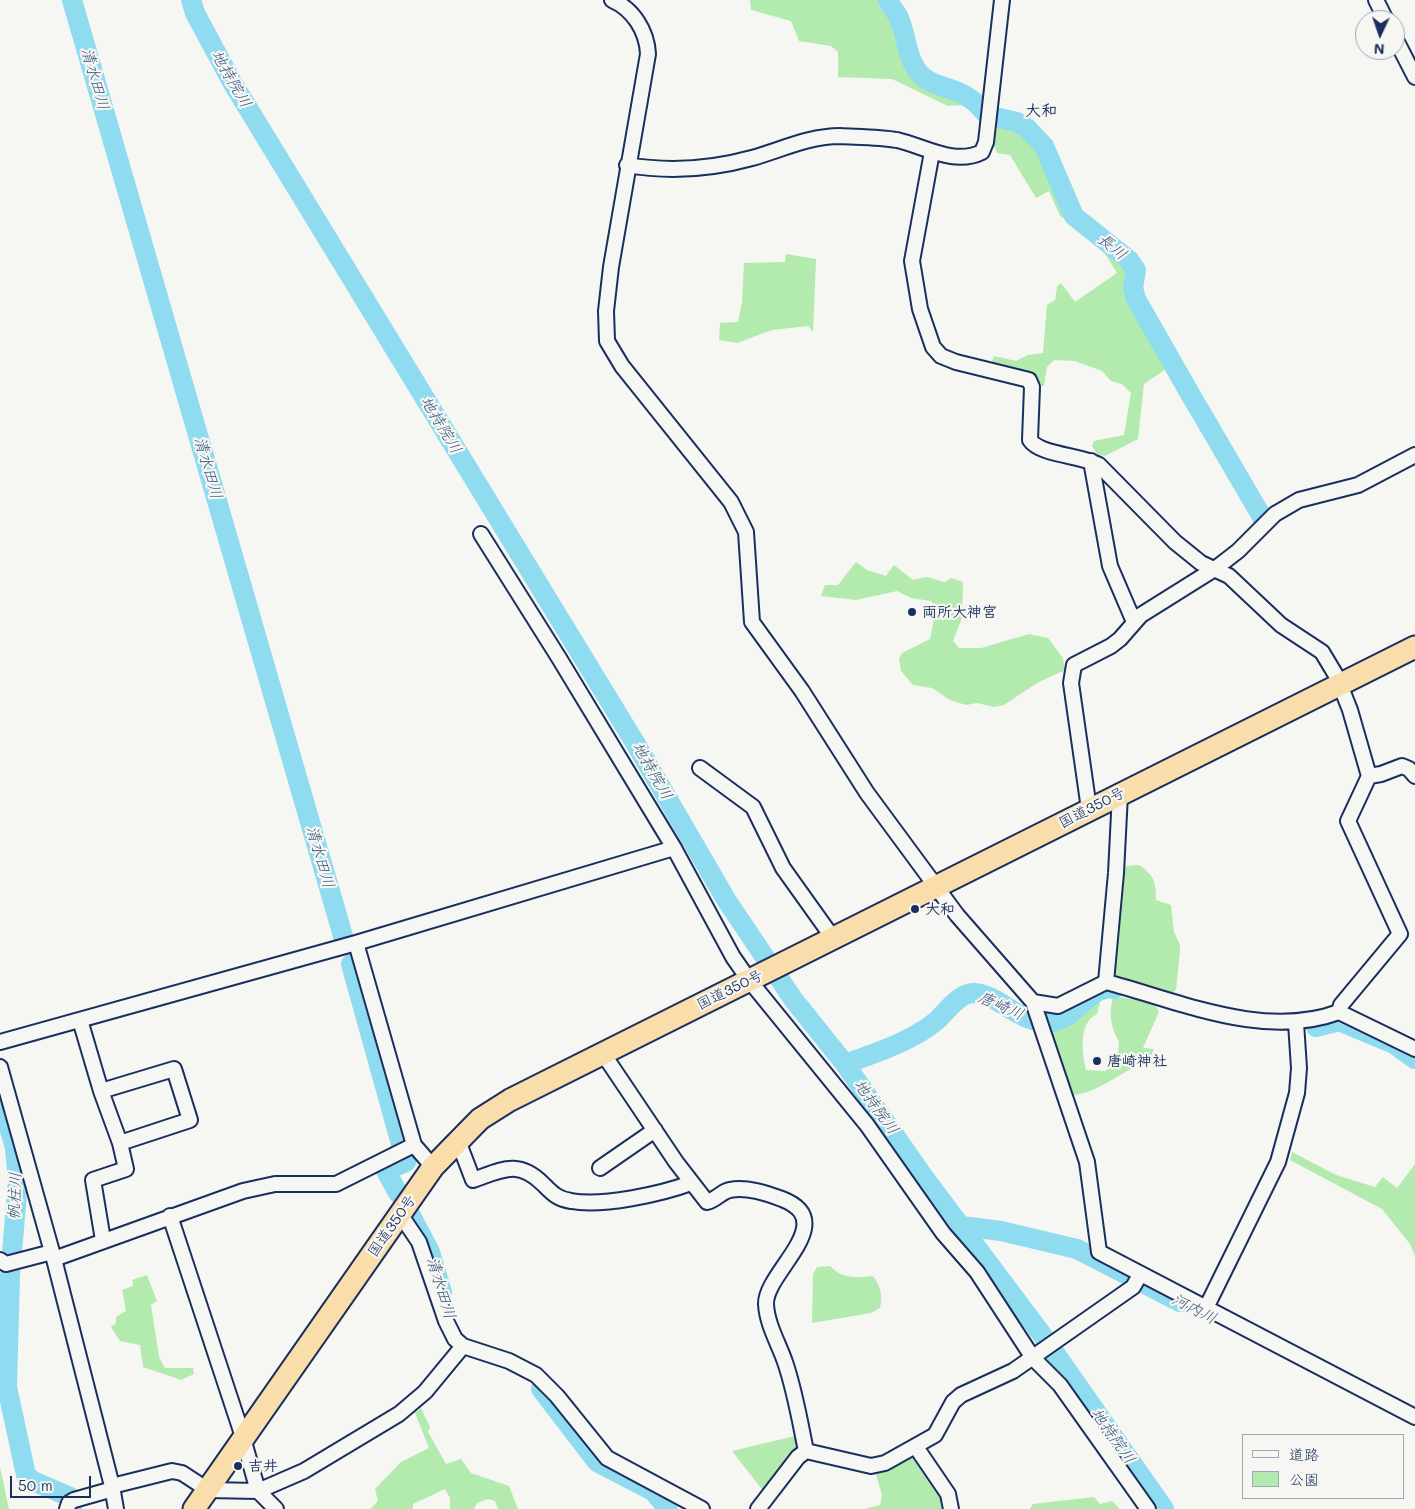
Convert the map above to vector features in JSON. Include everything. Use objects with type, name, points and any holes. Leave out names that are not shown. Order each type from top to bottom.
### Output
[{"type":"highway","name":"国道350号","points":[[194,1509],[434,1167],[480,1119],[510,1100],[602,1052],[753,979],[936,885],[1415,647]]},
{"type":"street","points":[[612,0],[630,12],[647,42],[648,54],[627,166],[608,293],[605,326],[607,341],[622,366],[731,502],[746,532],[752,622],[802,691],[867,793],[980,943],[1035,1009],[1090,1173],[1099,1252],[1137,1281],[1206,1308],[1415,1417]]},
{"type":"street","points":[[627,166],[645,168],[716,166],[754,158],[772,150],[817,138],[839,136],[895,140],[921,146],[944,156],[975,156],[982,152],[986,142],[1002,0]]},
{"type":"street","points":[[1405,58],[1415,77]]},
{"type":"street","points":[[932,152],[912,261],[920,309],[933,347],[941,356],[956,362],[1029,380],[1032,387],[1030,440],[1034,446],[1091,461],[1099,465],[1133,497],[1175,542],[1201,563],[1216,568],[1239,584],[1281,625],[1322,652],[1340,684],[1350,710],[1369,776],[1348,821],[1400,934],[1341,1005],[1339,1012]]},
{"type":"street","points":[[1089,809],[1071,672],[1074,665],[1120,639],[1134,622],[1216,568],[1238,551],[1275,514],[1299,500],[1358,485],[1415,455]]},
{"type":"street","points":[[1091,461],[1110,566],[1134,622]]},
{"type":"street","points":[[481,534],[559,658],[674,848],[733,957],[753,979],[867,1125],[943,1233],[977,1272],[1148,1509]]},
{"type":"street","points":[[1369,776],[1382,774],[1402,766],[1409,769],[1415,776]]},
{"type":"street","points":[[700,768],[753,807],[783,868],[833,938]]},
{"type":"street","points":[[1106,982],[1116,873],[1120,794]]},
{"type":"street","points":[[0,1042],[356,943],[674,848]]},
{"type":"street","points":[[356,943],[407,1149],[434,1167]]},
{"type":"street","points":[[1035,1009],[1058,1006],[1106,982],[1220,1014],[1263,1021],[1296,1023],[1321,1019],[1339,1012],[1415,1049]]},
{"type":"street","points":[[80,1020],[101,1091],[120,1143],[126,1169],[93,1180],[103,1240]]},
{"type":"street","points":[[1206,1308],[1278,1162],[1297,1093],[1299,1068],[1296,1023]]},
{"type":"street","points":[[602,1052],[691,1183],[707,1202],[729,1190],[740,1189],[773,1196],[790,1202],[801,1212],[805,1223],[799,1244],[771,1285],[766,1303],[774,1336],[786,1363],[806,1451]]},
{"type":"street","points":[[0,1067],[53,1256],[113,1488],[116,1509]]},
{"type":"street","points":[[101,1091],[174,1069],[190,1120],[120,1143]]},
{"type":"street","points":[[600,1168],[655,1130]]},
{"type":"street","points":[[455,1143],[460,1146],[473,1180],[511,1168],[527,1170],[554,1196],[570,1201],[604,1202],[691,1183]]},
{"type":"street","points":[[8,1262],[53,1256],[258,1187],[275,1184],[336,1184],[407,1149]]},
{"type":"street","points":[[400,1214],[419,1242],[446,1321],[455,1339],[463,1346],[509,1361],[536,1375],[556,1396],[607,1458],[702,1509]]},
{"type":"street","points":[[170,1216],[243,1438],[258,1491],[276,1509]]},
{"type":"street","points":[[758,1509],[798,1456],[806,1451],[870,1466],[885,1463],[936,1435],[953,1402],[961,1395],[998,1379],[1036,1356],[1137,1281]]},
{"type":"street","points":[[71,1504],[113,1488],[172,1471],[182,1473],[208,1490],[258,1491],[304,1471],[400,1414],[426,1392],[463,1346]]},
{"type":"street","points":[[916,1447],[948,1494],[951,1509]]},
{"type":"green space","points":[[750,0],[885,0],[897,23],[912,73],[922,83],[965,97],[965,105],[948,106],[892,79],[838,77],[838,52],[831,46],[799,41],[791,21],[751,10]]},
{"type":"green space","points":[[1004,122],[1017,125],[1042,151],[1071,217],[1129,264],[1132,297],[1136,310],[1169,367],[1144,384],[1138,439],[1105,456],[1097,454],[1092,446],[1094,441],[1124,435],[1131,393],[1122,384],[1111,381],[1102,371],[1075,361],[1054,360],[1047,367],[1044,386],[1036,386],[990,367],[994,356],[1016,361],[1028,355],[1043,353],[1047,305],[1055,300],[1057,287],[1061,283],[1075,302],[1117,273],[1101,247],[1087,234],[1060,216],[1049,191],[1036,198],[1010,155],[997,153],[992,141],[998,127]]},
{"type":"green space","points":[[786,254],[816,259],[813,332],[808,326],[772,330],[737,343],[719,340],[720,323],[738,322],[742,302],[744,263],[785,262]]},
{"type":"green space","points":[[856,562],[867,570],[886,576],[894,565],[913,580],[927,577],[945,582],[951,578],[963,582],[962,618],[953,641],[959,648],[981,648],[1029,634],[1048,638],[1063,658],[1065,670],[1037,683],[1004,705],[994,707],[977,703],[966,705],[950,700],[932,688],[913,685],[901,671],[899,659],[902,653],[930,639],[936,609],[931,601],[911,598],[897,591],[856,600],[821,596],[825,585],[838,585]]},
{"type":"green space","points":[[1139,865],[1148,872],[1153,880],[1156,900],[1171,905],[1174,932],[1180,945],[1180,951],[1176,990],[1170,994],[1116,981],[1112,974],[1123,873],[1126,866]]},
{"type":"green space","points":[[1099,996],[1100,1003],[1097,1014],[1091,1018],[1084,1031],[1083,1055],[1086,1070],[1106,1071],[1109,1059],[1118,1057],[1119,1042],[1111,1019],[1113,996],[1154,1003],[1159,1012],[1143,1048],[1154,1049],[1149,1060],[1103,1085],[1075,1095],[1066,1088],[1040,1013],[1071,1006],[1085,1007]]},
{"type":"green space","points":[[1292,1152],[1336,1175],[1375,1187],[1383,1177],[1397,1188],[1415,1164],[1415,1256],[1410,1244],[1382,1209],[1290,1160]]},
{"type":"green space","points":[[830,1266],[845,1275],[856,1277],[873,1276],[881,1292],[880,1308],[871,1313],[812,1323],[813,1274],[817,1267]]},
{"type":"green space","points":[[147,1275],[157,1301],[151,1305],[159,1357],[165,1368],[193,1368],[194,1374],[181,1380],[143,1367],[140,1345],[120,1341],[111,1327],[116,1323],[116,1317],[126,1311],[122,1290],[133,1286],[132,1280]]},
{"type":"green space","points":[[421,1408],[430,1427],[428,1432],[446,1464],[461,1459],[471,1473],[509,1486],[518,1509],[498,1509],[495,1501],[488,1499],[477,1503],[474,1509],[450,1509],[450,1498],[445,1489],[413,1504],[413,1509],[370,1509],[378,1501],[375,1489],[401,1462],[429,1448],[415,1413]]},
{"type":"green space","points":[[795,1436],[801,1452],[764,1492],[732,1451]]},
{"type":"green space","points":[[914,1455],[945,1499],[942,1509],[864,1509],[880,1505],[882,1495],[875,1471]]},
{"type":"green space","points":[[0,1467],[9,1509],[0,1509]]},
{"type":"green space","points":[[1094,1497],[1100,1504],[1112,1501],[1120,1509],[1030,1509],[1033,1504]]},
{"type":"waterway","name":"清水田川","points":[[72,0],[343,936]]},
{"type":"waterway","name":"地持院川","points":[[191,0],[195,13],[232,82],[634,741],[727,901],[793,999],[845,1064],[923,1176],[1043,1336],[1164,1509]]},
{"type":"waterway","name":"長川","points":[[888,0],[898,16],[909,54],[920,74],[934,83],[959,92],[976,103],[984,112]]},
{"type":"waterway","name":"長川","points":[[995,117],[1017,122],[1028,129],[1044,146],[1074,216],[1129,260],[1136,270],[1133,288],[1136,299],[1197,406]]},
{"type":"waterway","name":"長川","points":[[1199,409],[1262,517]]},
{"type":"waterway","name":"清水田川","points":[[351,964],[406,1162],[386,1171],[398,1193]]},
{"type":"waterway","name":"唐崎川","points":[[845,1064],[915,1035],[935,1022],[958,1000],[968,994],[974,993],[992,998],[1029,1019],[1040,1022],[1052,1022],[1061,1020],[1090,996],[1105,989],[1114,989]]},
{"type":"waterway","name":"唐崎川","points":[[1316,1027],[1339,1021],[1394,1044],[1415,1059]]},
{"type":"waterway","name":"帆柱川","points":[[0,1096],[15,1148],[18,1181],[10,1276],[7,1387],[26,1475],[33,1481],[70,1497],[72,1509]]},
{"type":"waterway","name":"清水田川","points":[[410,1214],[430,1252],[442,1292]]},
{"type":"waterway","name":"河内川","points":[[961,1226],[1001,1231],[1077,1249],[1180,1302]]},
{"type":"waterway","name":"清水田川","points":[[541,1389],[597,1462],[653,1491],[668,1509]]},
{"type":"place","name":"両所大神宮","points":[[912,612]]},
{"type":"place","name":"大和","points":[[915,909]]},
{"type":"place","name":"唐崎神社","points":[[1097,1061]]},
{"type":"place","name":"吉井","points":[[238,1466]]},
{"type":"district","name":"大和","points":[[1041,111]]}]
